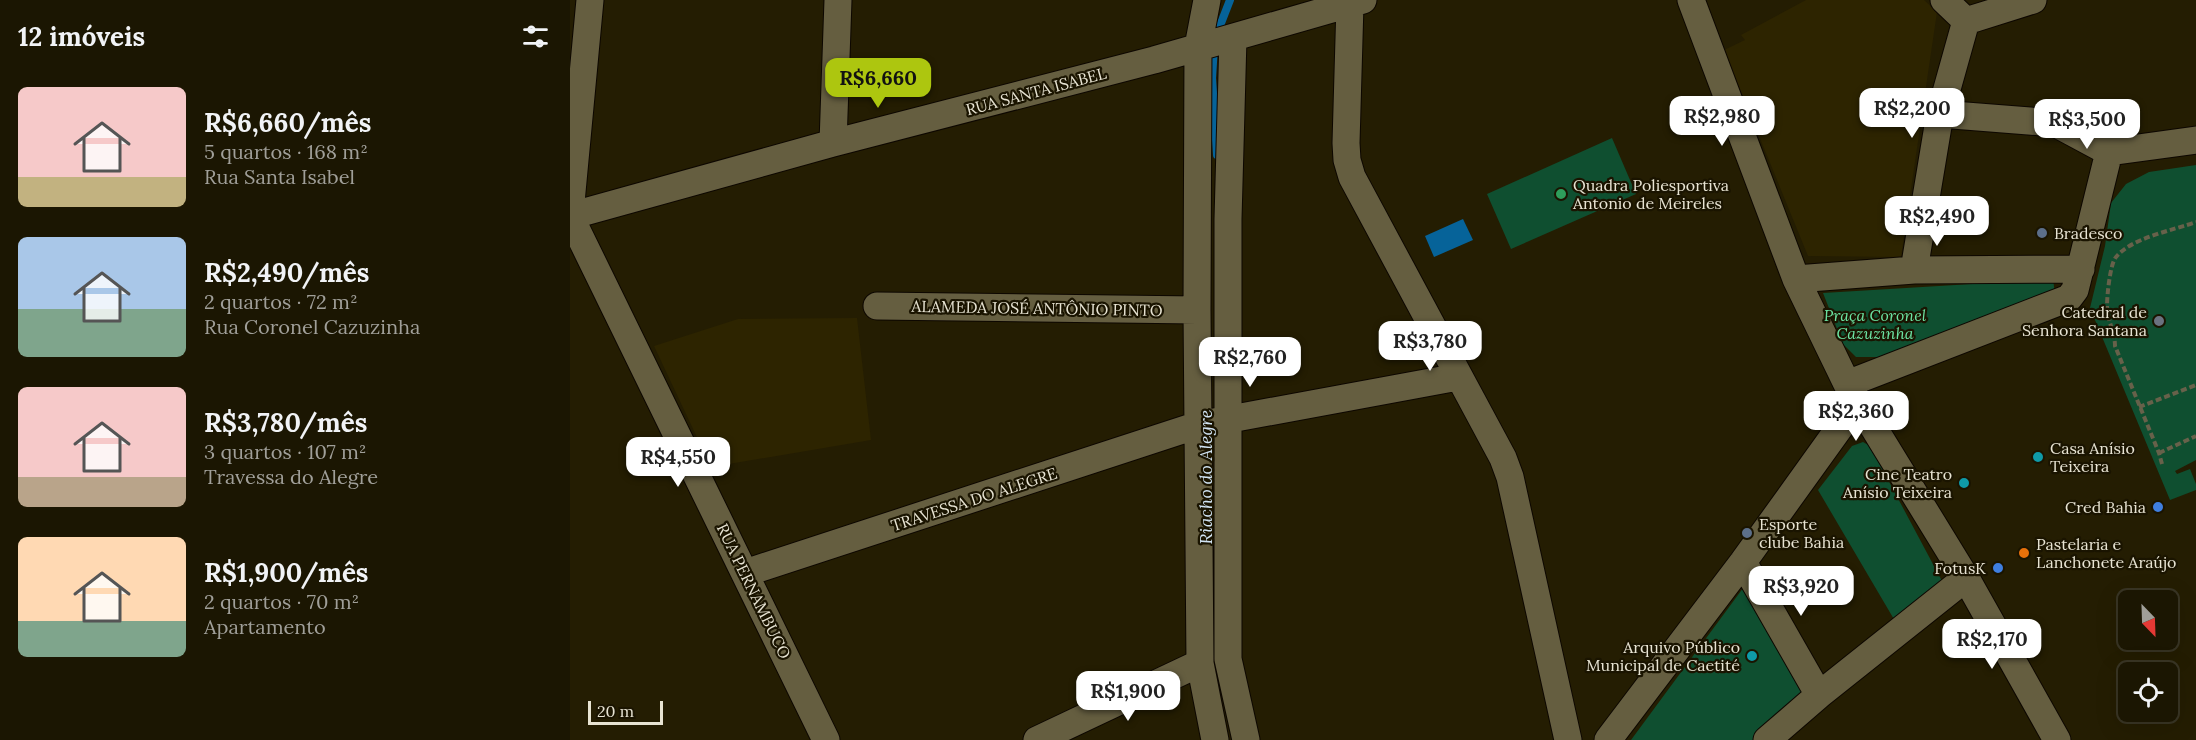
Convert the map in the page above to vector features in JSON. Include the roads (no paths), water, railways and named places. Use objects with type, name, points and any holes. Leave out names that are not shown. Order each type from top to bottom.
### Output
[{"type":"street","points":[[570,215],[577,67],[590,0]]},
{"type":"street","points":[[833,143],[838,0]]},
{"type":"street","points":[[1207,0],[1198,47],[1197,310],[1213,422],[1228,658],[1246,740]]},
{"type":"street","points":[[1690,0],[1796,279],[1853,393],[1966,578],[2057,740]]},
{"type":"street","points":[[1944,0],[1966,21]]},
{"type":"street","points":[[1966,21],[2033,0]]},
{"type":"street","points":[[1356,2],[1346,143],[1347,160],[1352,177],[1503,458],[1510,477],[1568,740]]},
{"type":"street","name":"RUA SANTA ISABEL","points":[[570,215],[833,143],[974,108],[1356,2]]},
{"type":"street","points":[[1914,270],[1940,114],[1966,21]]},
{"type":"street","points":[[1215,740],[1200,663],[1213,422],[1228,219],[1231,38]]},
{"type":"street","points":[[1940,114],[2055,123],[2109,152],[2196,140]]},
{"type":"street","points":[[1608,740],[1743,562],[1853,393],[2069,298],[2078,280],[2109,152]]},
{"type":"street","name":"RUA PERNAMBUCO","points":[[570,215],[826,740]]},
{"type":"street","points":[[1796,279],[1914,270],[2078,280]]},
{"type":"street","name":"ALAMEDA JOSÉ ANTÔNIO PINTO","points":[[877,306],[1197,310]]},
{"type":"street","name":"TRAVESSA DO ALEGRE","points":[[745,573],[1213,422],[1458,377]]},
{"type":"street","points":[[1743,562],[1819,695]]},
{"type":"street","points":[[1767,740],[1819,695],[1966,578]]},
{"type":"street","points":[[1036,740],[1200,663]]},
{"type":"water","points":[[1463,219],[1473,240],[1434,257],[1425,236]]},
{"type":"waterway","name":"Riacho do Alegre","points":[[1216,36],[1230,0]]},
{"type":"waterway","name":"Riacho do Alegre","points":[[1214,47],[1212,78],[1217,155]]},
{"type":"place","name":"Quadra Poliesportiva Antonio de Meireles","points":[[1561,194]]},
{"type":"place","name":"Bradesco","points":[[2042,233]]},
{"type":"place","name":"Catedral de Senhora Santana","points":[[2159,321]]},
{"type":"place","name":"Casa Anísio Teixeira","points":[[2038,457]]},
{"type":"place","name":"Cine Teatro Anísio Teixeira","points":[[1964,483]]},
{"type":"place","name":"Cred Bahia","points":[[2158,507]]},
{"type":"place","name":"Esporte clube Bahia","points":[[1747,533]]},
{"type":"place","name":"Pastelaria e Lanchonete Araújo","points":[[2024,553]]},
{"type":"place","name":"FotusK","points":[[1998,568]]},
{"type":"place","name":"Arquivo Público Municipal de Caetité","points":[[1752,656]]},
{"type":"park label","name":"Praça Coronel Cazuzinha","points":[[1875,324]]}]
